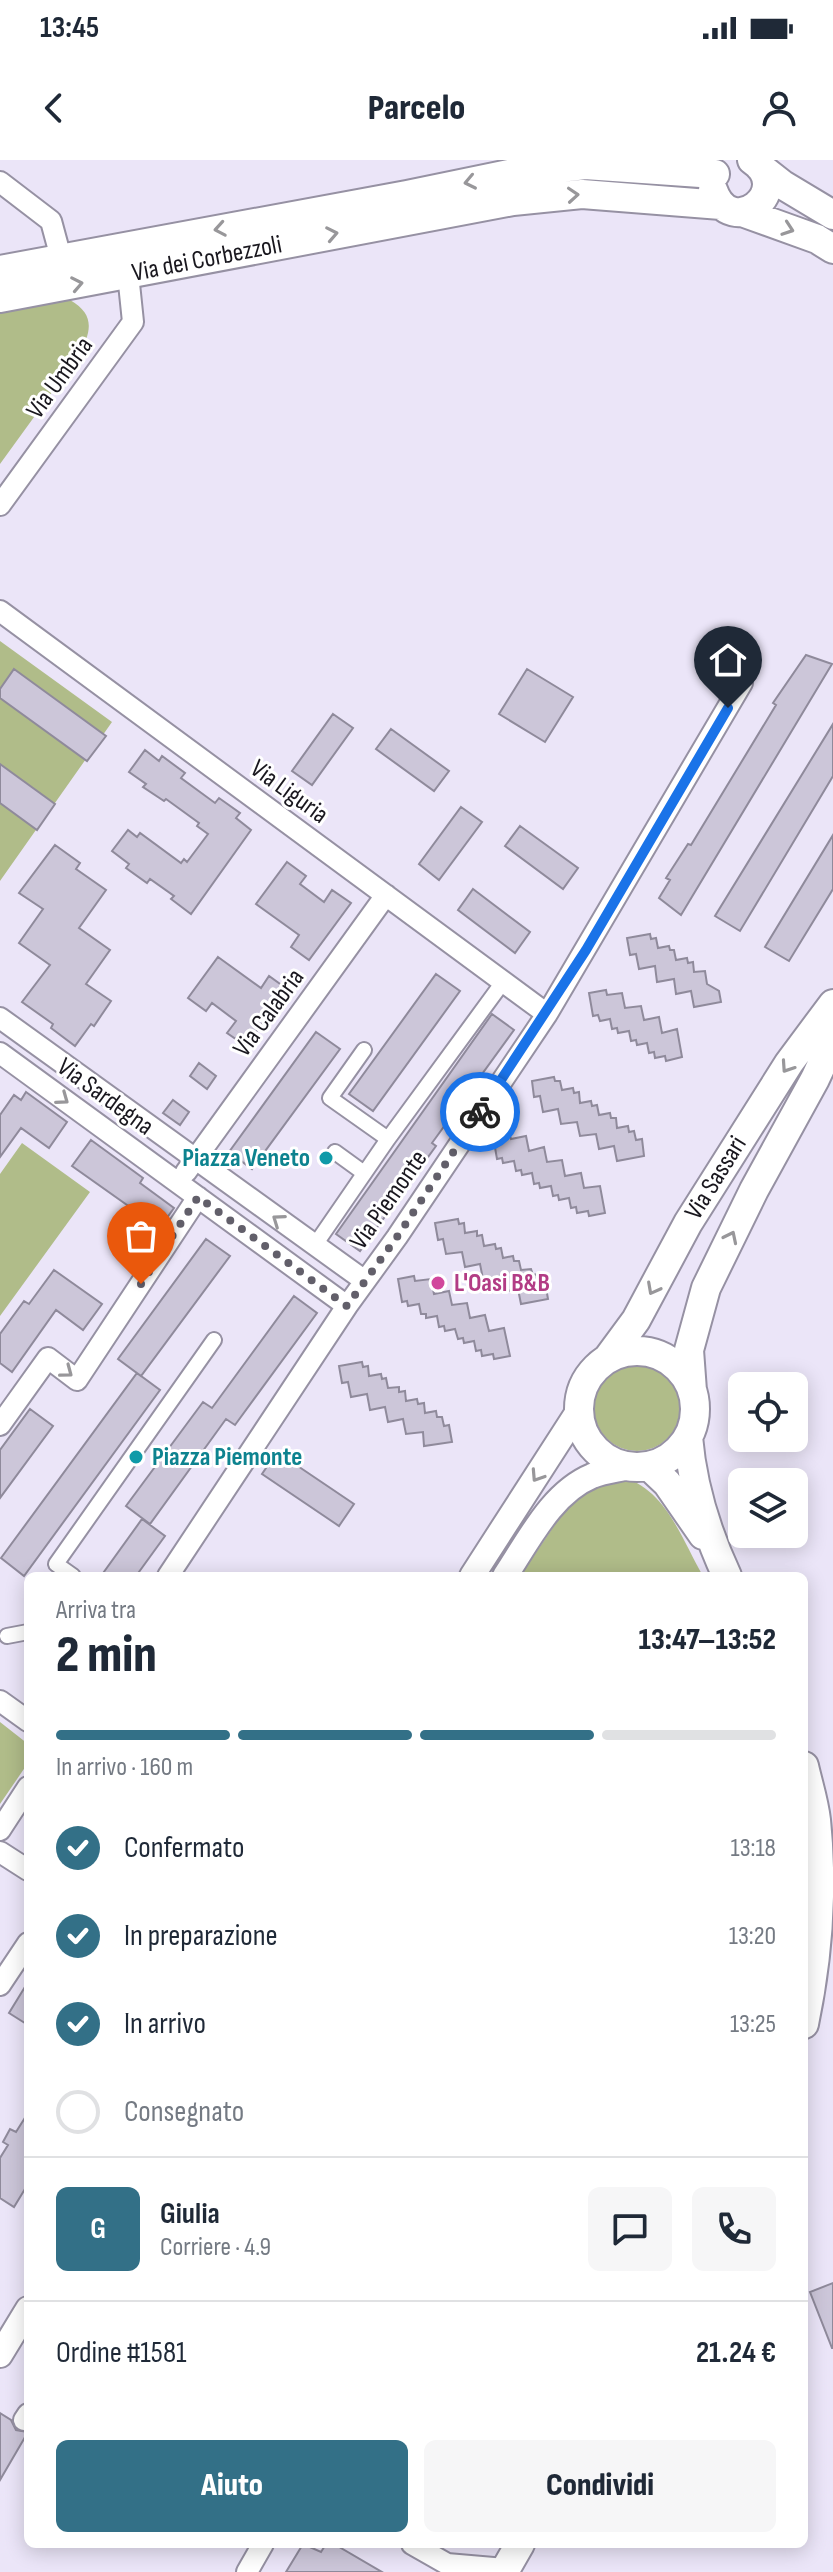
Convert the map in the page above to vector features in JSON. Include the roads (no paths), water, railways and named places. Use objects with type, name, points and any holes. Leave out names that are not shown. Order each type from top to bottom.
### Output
[{"type":"main road","points":[[410,207],[582,194],[731,208],[757,206],[763,199],[767,182],[756,163]]},
{"type":"main road","points":[[756,163],[783,185],[833,215]]},
{"type":"main road","points":[[410,207],[509,174],[585,165],[719,164],[713,190],[731,208],[817,239],[833,249]]},
{"type":"main road","name":"Via dei Corbezzoli","points":[[0,270],[61,258],[410,207]]},
{"type":"main road","name":"Via dei Corbezzoli","points":[[0,298],[128,274],[410,207]]},
{"type":"main road","name":"Via Sassari","points":[[608,1358],[636,1320],[712,1184],[789,1063],[833,1004]]},
{"type":"main road","name":"Via Sassari","points":[[692,1391],[689,1350],[706,1288],[833,1040]]},
{"type":"main road","points":[[639,1466],[675,1453],[688,1437],[694,1419],[692,1391],[681,1371],[663,1357],[641,1351],[608,1358],[587,1380],[579,1410],[581,1422],[590,1443],[607,1459],[639,1466],[667,1483],[722,1566]]},
{"type":"main road","points":[[688,1437],[691,1468],[722,1566]]},
{"type":"main road","points":[[808,1783],[816,1818],[819,1895],[815,1974],[808,2006]]},
{"type":"main road","points":[[504,2571],[518,2548]]},
{"type":"street","points":[[0,182],[51,221],[61,258]]},
{"type":"street","name":"Via Umbria","points":[[0,505],[133,322],[128,274]]},
{"type":"street","name":"Via Liguria","points":[[0,611],[547,1014]]},
{"type":"street","name":"Via Piemonte","points":[[171,1572],[347,1306],[547,1014],[742,683]]},
{"type":"street","name":"Via Calabria","points":[[195,1161],[386,895]]},
{"type":"street","points":[[315,1245],[503,982]]},
{"type":"street","name":"Via Sardegna","points":[[0,1018],[365,1281]]},
{"type":"street","name":"Via Sardegna","points":[[18,1031],[0,1054],[347,1306]]},
{"type":"street","points":[[364,1050],[330,1098],[388,1139]]},
{"type":"street","points":[[335,1152],[364,1173]]},
{"type":"street","points":[[179,1182],[195,1161]]},
{"type":"street","points":[[0,1425],[48,1358],[77,1380],[198,1197]]},
{"type":"street","points":[[67,1572],[56,1564],[214,1340]]},
{"type":"street","points":[[475,1572],[579,1410]]},
{"type":"street","points":[[508,1572],[566,1491],[592,1476],[639,1466]]},
{"type":"street","points":[[7,1636],[24,1633]]},
{"type":"street","points":[[0,1701],[24,1718]]},
{"type":"street","points":[[0,1830],[24,1793]]},
{"type":"street","points":[[0,1852],[24,1867]]},
{"type":"street","points":[[0,1985],[24,1949]]},
{"type":"street","points":[[0,2355],[24,2316]]},
{"type":"street","points":[[247,2572],[261,2548]]},
{"type":"street","points":[[418,2548],[450,2568],[504,2571]]},
{"type":"place","name":"Piazza Veneto","points":[[326,1158]]},
{"type":"place","name":"L'Oasi B&B","points":[[438,1283]]},
{"type":"place","name":"Piazza Piemonte","points":[[136,1457]]}]
